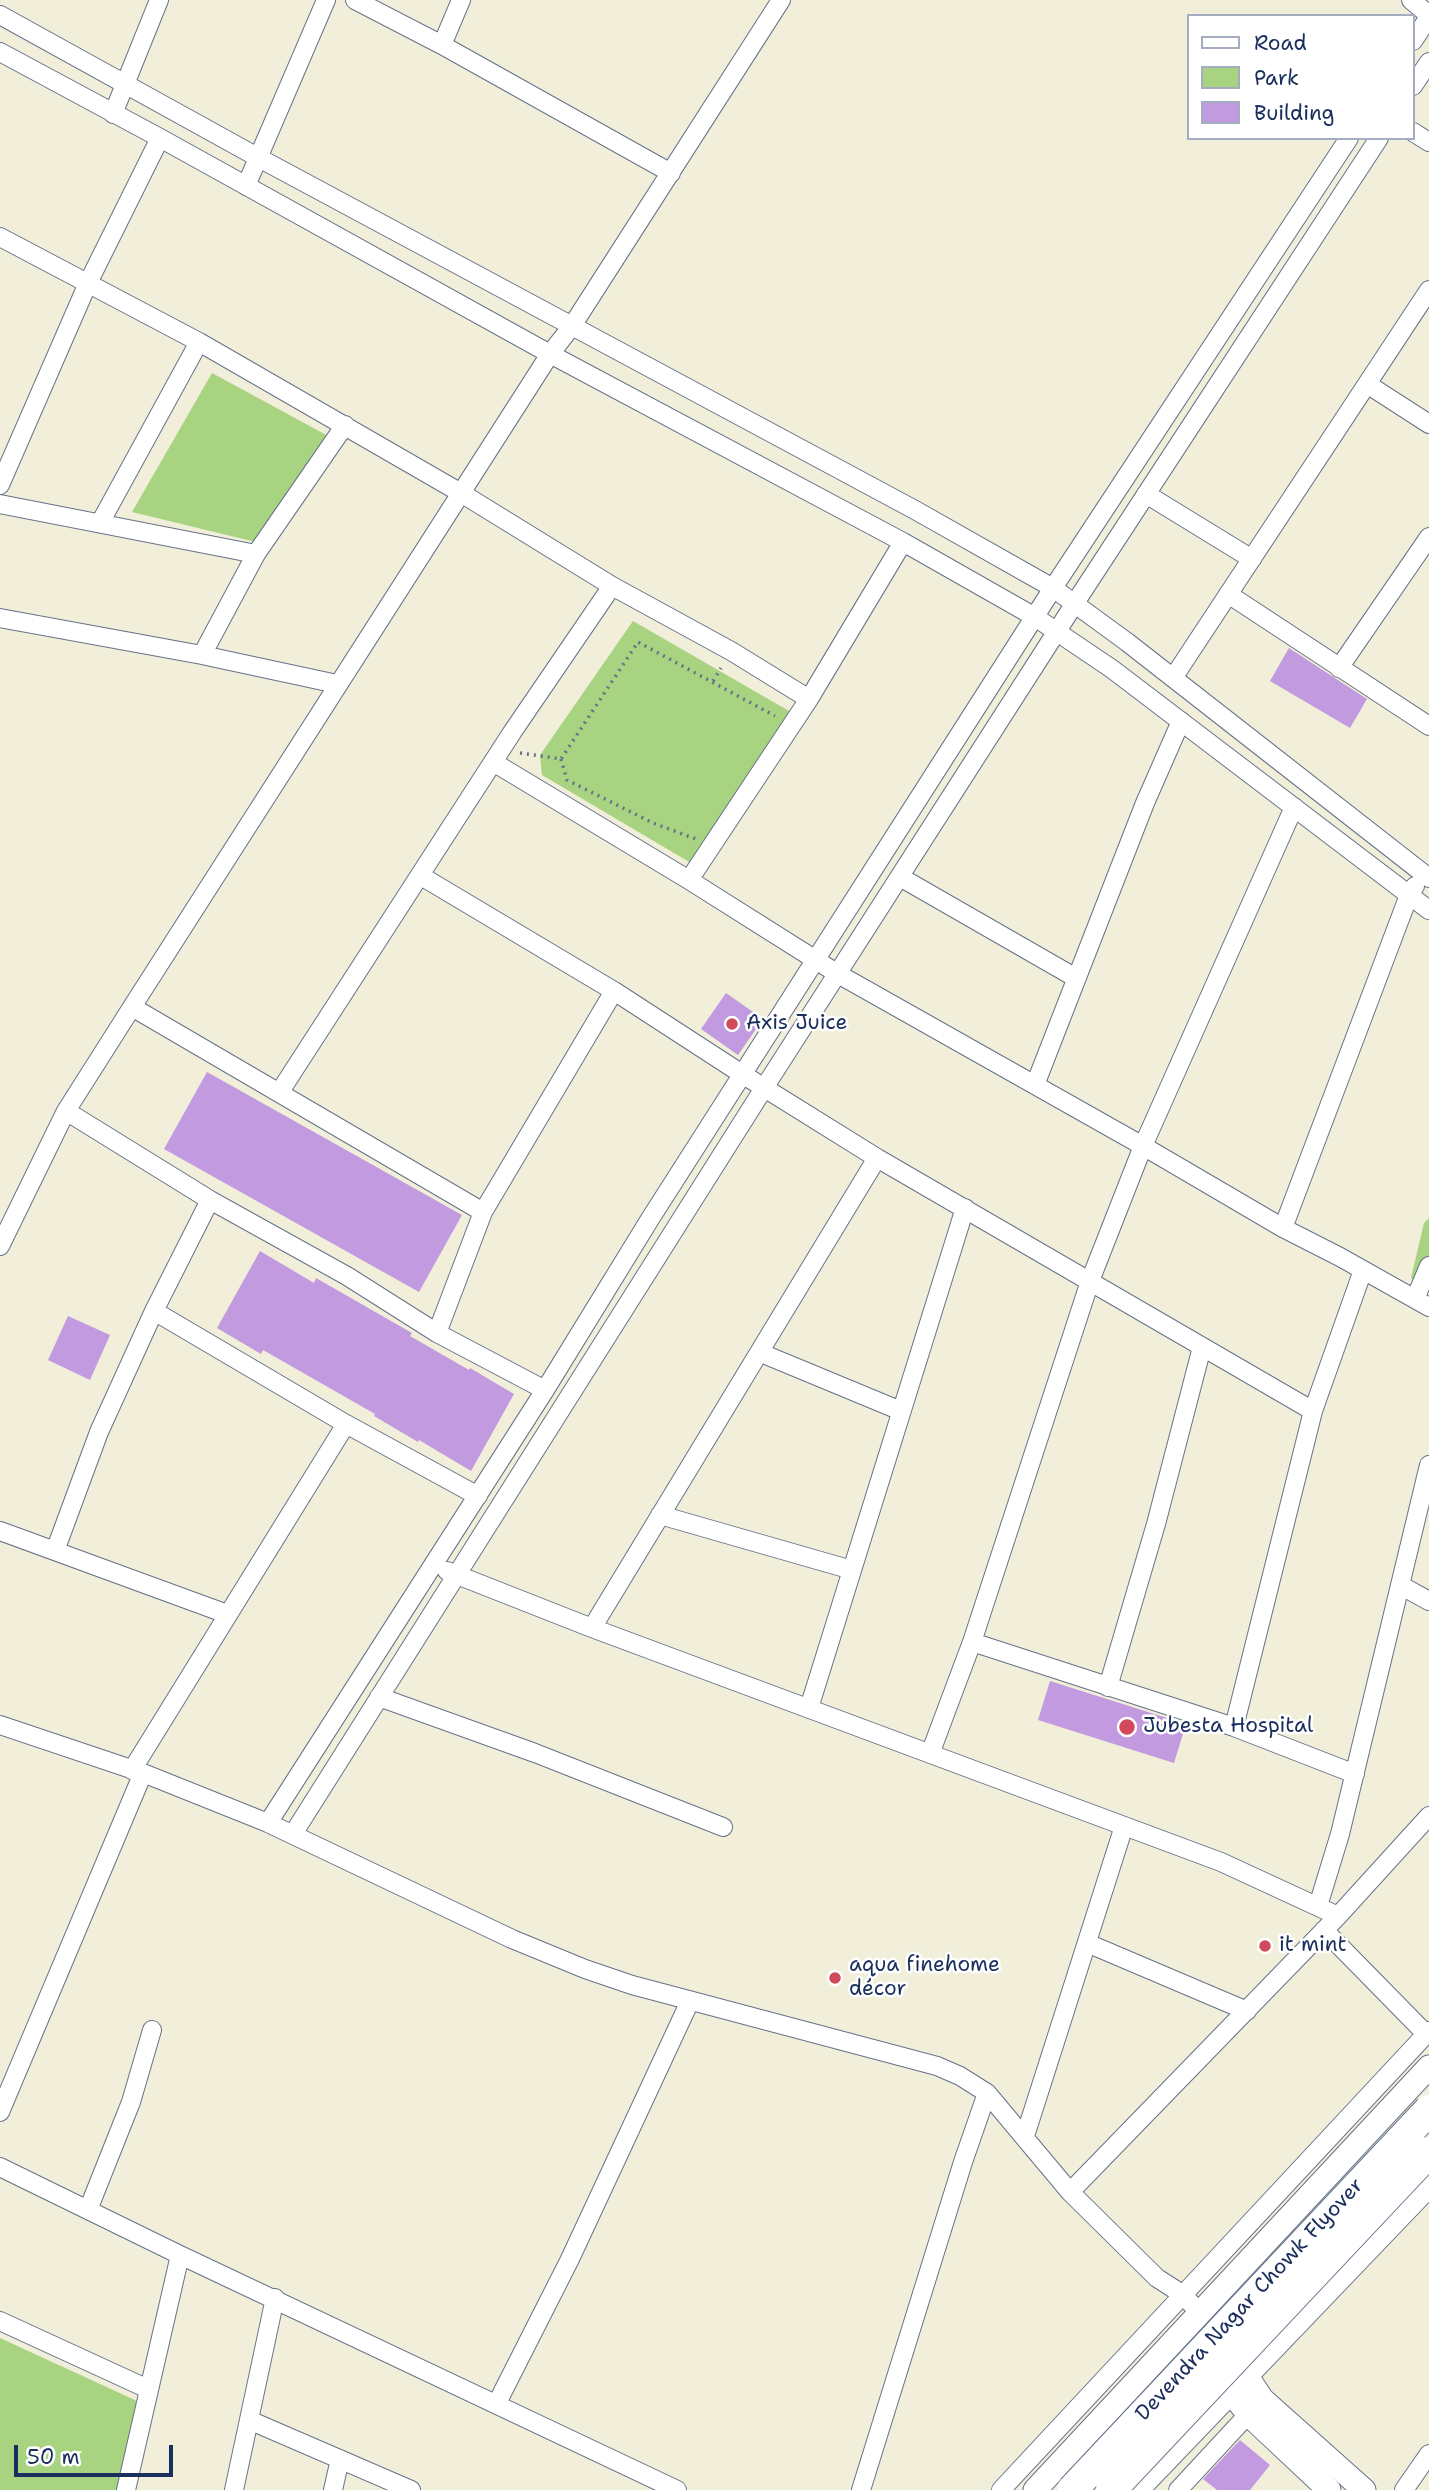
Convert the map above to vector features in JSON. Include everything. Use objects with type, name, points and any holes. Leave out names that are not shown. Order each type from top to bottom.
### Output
[{"type":"highway","name":"Devendra Nagar Chowk Flyover","points":[[1072,2490],[1429,2110]]},
{"type":"highway","name":"Devendra Nagar Chowk Flyover","points":[[1111,2490],[1429,2152]]},
{"type":"street","points":[[113,114],[159,0]]},
{"type":"street","points":[[246,186],[326,0]]},
{"type":"street","points":[[355,0],[442,45],[671,173]]},
{"type":"street","points":[[442,45],[461,0]]},
{"type":"street","points":[[0,1245],[66,1111],[337,684],[550,354],[572,326],[781,0]]},
{"type":"street","points":[[1411,0],[1429,16],[1415,38]]},
{"type":"street","points":[[0,15],[259,158],[915,510],[1053,588],[1173,678],[1426,876],[1409,895],[1283,1228]]},
{"type":"street","points":[[0,52],[550,354],[903,542],[1035,617],[1112,669],[1429,910]]},
{"type":"street","points":[[1415,83],[1429,62]]},
{"type":"street","points":[[0,485],[88,283],[160,138]]},
{"type":"street","points":[[268,1823],[1053,588],[1348,140]]},
{"type":"street","points":[[293,1834],[764,1088],[1075,603],[1378,140]]},
{"type":"street","points":[[0,237],[199,342],[345,425],[612,586],[731,651],[809,699]]},
{"type":"street","points":[[1173,678],[1429,290]]},
{"type":"street","points":[[100,523],[199,342]]},
{"type":"street","points":[[1367,384],[1429,424]]},
{"type":"street","points":[[202,655],[256,554],[345,425]]},
{"type":"street","points":[[1146,494],[1252,559]]},
{"type":"street","points":[[0,504],[256,554]]},
{"type":"street","points":[[1339,668],[1429,537]]},
{"type":"street","points":[[689,880],[809,699],[903,542]]},
{"type":"street","points":[[279,1093],[497,756],[612,586]]},
{"type":"street","points":[[1228,594],[1429,726]]},
{"type":"street","points":[[0,618],[202,655],[337,684]]},
{"type":"street","points":[[1035,1085],[1145,803],[1181,721]]},
{"type":"street","points":[[497,756],[838,974],[1283,1228],[1422,1303],[1429,1266]]},
{"type":"street","points":[[930,1754],[972,1642],[1090,1281],[1143,1146],[1294,807]]},
{"type":"street","points":[[421,876],[614,991],[877,1158],[1312,1411]]},
{"type":"street","points":[[900,877],[1076,978]]},
{"type":"street","points":[[437,1333],[483,1212],[614,991]]},
{"type":"street","points":[[132,1007],[483,1212]]},
{"type":"street","points":[[66,1111],[210,1200],[347,1276],[437,1333],[545,1390]]},
{"type":"street","points":[[592,1628],[877,1158]]},
{"type":"street","points":[[55,1551],[99,1432],[153,1311],[210,1200]]},
{"type":"street","points":[[808,1708],[965,1208]]},
{"type":"street","points":[[1234,1727],[1312,1411],[1363,1270]]},
{"type":"street","points":[[153,1311],[346,1424],[478,1496]]},
{"type":"street","points":[[1108,1687],[1156,1524],[1202,1346]]},
{"type":"street","points":[[761,1353],[901,1411]]},
{"type":"street","points":[[0,2112],[138,1771],[227,1614],[346,1424]]},
{"type":"street","points":[[1318,1906],[1340,1834],[1428,1476]]},
{"type":"street","points":[[660,1515],[852,1570]]},
{"type":"street","points":[[0,1531],[227,1614]]},
{"type":"street","points":[[433,1567],[457,1573],[592,1628],[1222,1862],[1338,1916]]},
{"type":"street","points":[[1400,1585],[1429,1601]]},
{"type":"street","points":[[972,1642],[1234,1727],[1354,1774]]},
{"type":"street","points":[[379,1697],[534,1753],[723,1827]]},
{"type":"street","points":[[0,1725],[138,1771],[268,1823],[512,1939],[585,1969],[690,2001],[937,2066],[960,2076],[987,2093],[1026,2136],[1070,2192],[1157,2277],[1182,2294],[1193,2322],[1231,2392],[1255,2407],[1364,2490]]},
{"type":"street","points":[[1070,2192],[1338,1916],[1429,1816]]},
{"type":"street","points":[[1026,2136],[1124,1826]]},
{"type":"street","points":[[1001,2490],[1427,2032],[1324,1930]]},
{"type":"street","points":[[1087,1943],[1247,2011]]},
{"type":"street","points":[[497,2403],[570,2259],[690,2001]]},
{"type":"street","points":[[88,2210],[131,2102],[152,2030]]},
{"type":"street","points":[[1035,2490],[1429,2067]]},
{"type":"street","points":[[861,2490],[987,2093]]},
{"type":"street","points":[[0,2167],[677,2490]]},
{"type":"street","points":[[1137,2490],[1429,2185]]},
{"type":"street","points":[[126,2490],[180,2255]]},
{"type":"street","points":[[1157,2277],[1169,2308],[1193,2322],[1248,2376],[1255,2407],[1329,2490]]},
{"type":"street","points":[[234,2490],[275,2298]]},
{"type":"street","points":[[0,2321],[148,2389]]},
{"type":"street","points":[[1178,2490],[1255,2407]]},
{"type":"street","points":[[249,2420],[411,2490]]},
{"type":"street","points":[[1404,2490],[1429,2454]]},
{"type":"street","points":[[333,2490],[340,2459]]},
{"type":"path","points":[[701,841],[653,824],[567,780],[561,759],[638,642],[776,715],[769,726]]},
{"type":"path","points":[[497,756],[561,759]]},
{"type":"green space","points":[[212,373],[330,437],[260,543],[132,512]]},
{"type":"green space","points":[[633,621],[796,715],[696,866],[542,775],[540,755]]},
{"type":"green space","points":[[1429,1218],[1429,1290],[1411,1278],[1424,1223]]},
{"type":"green space","points":[[0,2338],[137,2401],[119,2490],[0,2490]]},
{"type":"building","points":[[1289,648],[1367,699],[1350,728],[1270,681]]},
{"type":"building","name":"Axis Juice","points":[[726,993],[763,1019],[738,1055],[701,1029]]},
{"type":"building","points":[[207,1072],[462,1215],[419,1292],[164,1149]]},
{"type":"building","points":[[260,1251],[314,1283],[316,1278],[412,1333],[410,1336],[514,1394],[471,1471],[263,1350],[261,1354],[217,1328]]},
{"type":"building","points":[[68,1316],[110,1335],[90,1380],[48,1360]]},
{"type":"building","points":[[1050,1681],[1186,1724],[1174,1763],[1038,1720]]},
{"type":"building","points":[[1240,2440],[1270,2465],[1250,2490],[1217,2490],[1203,2479]]},
{"type":"place","name":"Axis Juice","points":[[732,1024]]},
{"type":"place","name":"Jubesta Hospital","points":[[1127,1727]]},
{"type":"place","name":"it mint","points":[[1265,1946]]},
{"type":"place","name":"aqua finehome décor","points":[[835,1978]]}]
